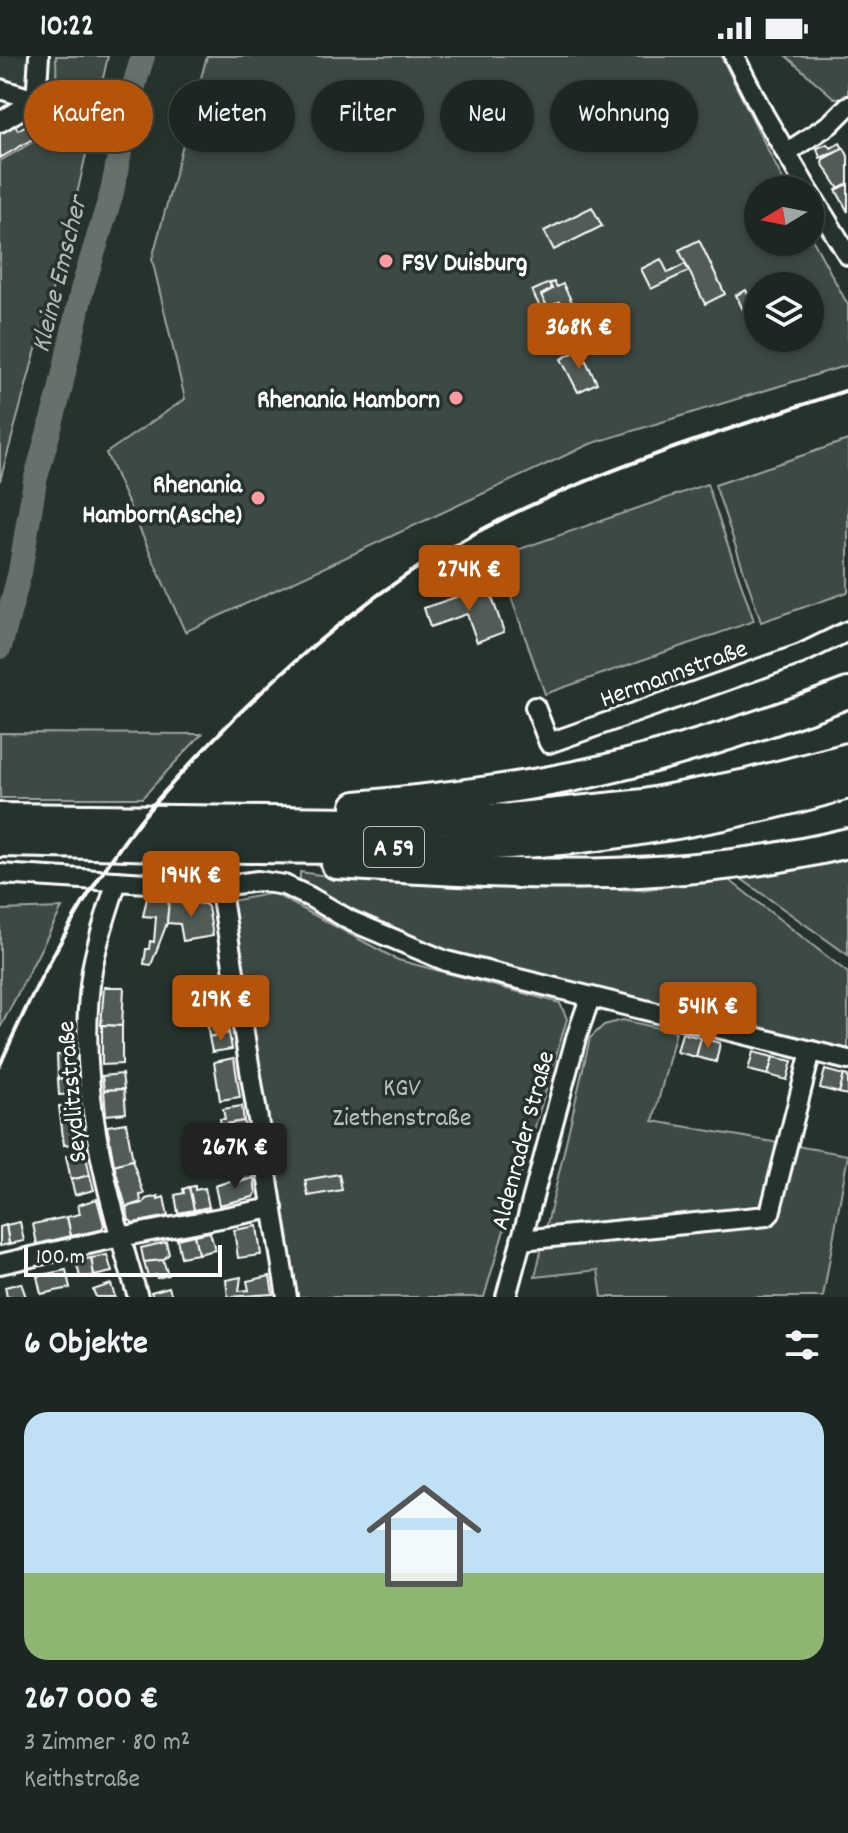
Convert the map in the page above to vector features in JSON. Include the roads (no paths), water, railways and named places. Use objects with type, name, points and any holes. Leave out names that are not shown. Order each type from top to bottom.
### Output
[{"type":"highway","points":[[192,820],[288,809],[357,806],[517,787],[589,773],[716,739],[848,693]]},
{"type":"highway","name":"A 59","points":[[0,818],[445,821],[571,813],[644,804],[747,784],[848,758]]},
{"type":"highway","name":"A 59","points":[[0,842],[446,847],[614,834],[679,824],[848,784]]},
{"type":"highway","points":[[173,845],[288,861],[501,875],[673,871],[745,864],[848,843]]},
{"type":"street","points":[[37,80],[39,56]]},
{"type":"street","points":[[734,56],[759,118],[800,176]]},
{"type":"street","points":[[0,89],[24,96]]},
{"type":"street","points":[[786,153],[830,124],[848,106]]},
{"type":"street","points":[[0,122],[24,107]]},
{"type":"street","points":[[824,216],[848,255]]},
{"type":"street","name":"Hermannstraße","points":[[535,707],[549,743],[801,654],[834,635],[848,631]]},
{"type":"street","points":[[0,874],[220,886],[258,881],[284,885],[351,921],[446,961],[848,1060]]},
{"type":"street","name":"Seydlitzstraße","points":[[117,881],[98,941],[89,1006],[90,1070],[104,1178],[138,1297]]},
{"type":"street","points":[[220,886],[287,1297]]},
{"type":"street","name":"Aldenrader Straße","points":[[506,1297],[576,1038],[590,998]]},
{"type":"street","points":[[521,1240],[767,1216],[811,1051]]},
{"type":"street","points":[[0,1264],[273,1208]]},
{"type":"waterway","name":"Kleine Emscher","points":[[0,647],[20,572],[35,481],[59,395],[82,290],[112,192],[132,92],[143,56]]},
{"type":"railway","points":[[0,1065],[71,923],[133,830],[239,713],[347,618],[466,538],[548,497],[675,447],[848,390]]},
{"type":"place","name":"FSV Duisburg","points":[[386,261]]},
{"type":"place","name":"Rhenania Hamborn","points":[[456,398]]},
{"type":"place","name":"Rhenania Hamborn(Asche)","points":[[258,498]]},
{"type":"park label","name":"KGV Ziethenstraße","points":[[402,1101]]}]
